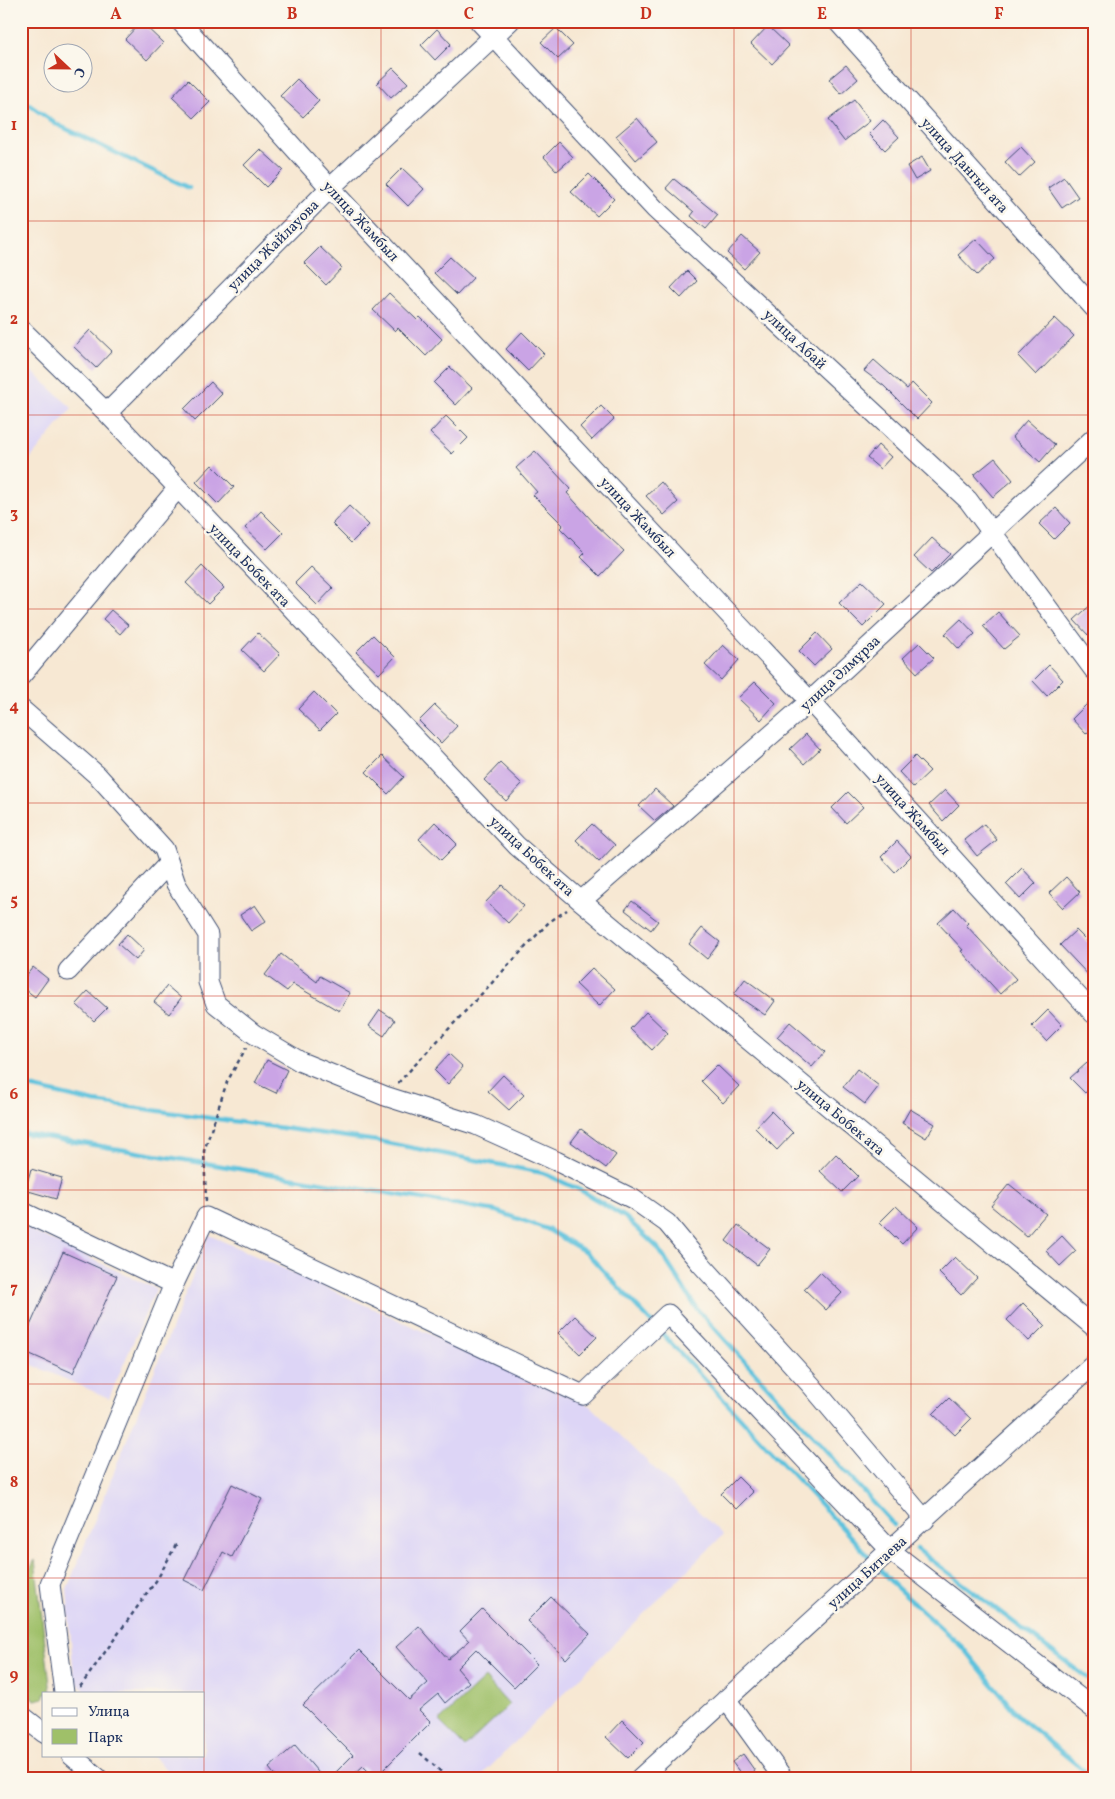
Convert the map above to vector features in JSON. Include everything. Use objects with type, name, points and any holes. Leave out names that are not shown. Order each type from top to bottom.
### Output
[{"type":"street","name":"улица Жамбыл","points":[[180,21],[330,188],[810,701],[1094,1014]]},
{"type":"street","name":"улица Абай","points":[[479,21],[655,209],[968,500],[1094,670]]},
{"type":"street","name":"улица Жайлауова","points":[[107,413],[330,188],[510,21]]},
{"type":"street","name":"улица Дангыл ата","points":[[836,21],[1094,308]]},
{"type":"street","name":"улица Бобек ата","points":[[21,329],[107,413],[516,846],[1094,1327]]},
{"type":"street","name":"улица Әлмұрза","points":[[580,901],[810,701],[1094,438]]},
{"type":"street","points":[[21,676],[177,489]]},
{"type":"street","points":[[21,709],[98,776],[164,849],[176,884],[208,935],[208,982],[216,1004],[254,1034],[302,1062],[385,1096],[476,1125],[556,1161],[633,1199],[667,1223],[701,1264],[811,1385],[924,1520]]},
{"type":"street","points":[[68,971],[169,863]]},
{"type":"street","points":[[21,1211],[174,1284]]},
{"type":"street","points":[[64,1692],[50,1584],[174,1284],[206,1218],[583,1395],[668,1314],[891,1551],[1094,1709]]},
{"type":"street","name":"улица Битаева","points":[[640,1778],[1094,1364]]},
{"type":"street","points":[[726,1700],[783,1778]]},
{"type":"street","points":[[21,1715],[42,1731]]},
{"type":"street","points":[[72,1756],[98,1778]]},
{"type":"path","points":[[385,1096],[549,922],[580,901]]},
{"type":"path","points":[[206,1218],[204,1151],[227,1082],[254,1034]]},
{"type":"path","points":[[77,1692],[158,1578],[177,1543]]},
{"type":"path","points":[[420,1753],[448,1778]]},
{"type":"shaded area","points":[[21,361],[72,408],[21,470]]},
{"type":"shaded area","points":[[21,1226],[156,1289],[109,1398],[21,1360]]},
{"type":"shaded area","points":[[209,1235],[590,1406],[723,1535],[479,1778],[175,1778],[153,1756],[205,1756],[205,1692],[87,1692],[74,1679],[67,1589]]},
{"type":"green space","points":[[35,1560],[51,1692],[42,1692],[42,1698],[35,1700],[21,1691],[21,1586]]},
{"type":"green space","points":[[485,1678],[509,1705],[465,1747],[439,1721]]},
{"type":"building","points":[[141,22],[163,43],[147,60],[125,39]]},
{"type":"building","points":[[768,26],[789,46],[772,64],[751,44]]},
{"type":"building","points":[[556,28],[573,45],[558,59],[541,42]]},
{"type":"building","points":[[437,29],[451,44],[435,60],[421,45]]},
{"type":"building","points":[[846,65],[858,79],[841,94],[829,79]]},
{"type":"building","points":[[393,68],[408,83],[391,98],[377,83]]},
{"type":"building","points":[[297,79],[319,101],[303,117],[280,96]]},
{"type":"building","points":[[188,80],[210,102],[194,118],[172,97]]},
{"type":"building","points":[[854,100],[870,121],[844,141],[828,120]]},
{"type":"building","points":[[637,118],[657,142],[636,160],[616,136]]},
{"type":"building","points":[[883,120],[899,137],[885,150],[869,134]]},
{"type":"building","points":[[559,142],[573,157],[557,171],[544,157]]},
{"type":"building","points":[[1021,147],[1035,162],[1019,177],[1005,162]]},
{"type":"building","points":[[260,149],[283,170],[266,187],[244,165]]},
{"type":"building","points":[[922,157],[930,171],[915,180],[907,166]]},
{"type":"building","points":[[402,168],[424,189],[408,206],[386,184]]},
{"type":"building","points":[[589,174],[614,199],[597,216],[571,192]]},
{"type":"building","points":[[1064,177],[1078,197],[1062,208],[1048,188]]},
{"type":"building","points":[[674,179],[718,215],[706,229],[691,216],[694,212],[666,188]]},
{"type":"building","points":[[742,236],[760,252],[744,269],[727,253]]},
{"type":"building","points":[[976,239],[995,259],[977,275],[958,255]]},
{"type":"building","points":[[320,247],[342,268],[326,285],[304,263]]},
{"type":"building","points":[[450,257],[473,278],[457,295],[434,273]]},
{"type":"building","points":[[687,271],[697,281],[681,298],[671,288]]},
{"type":"building","points":[[389,293],[417,320],[420,317],[442,339],[426,356],[398,328],[395,331],[373,310]]},
{"type":"building","points":[[1055,318],[1074,336],[1036,375],[1018,356]]},
{"type":"building","points":[[90,330],[112,351],[96,368],[74,347]]},
{"type":"building","points":[[522,332],[544,354],[528,371],[506,349]]},
{"type":"building","points":[[874,360],[907,389],[912,383],[932,403],[917,419],[884,386],[864,371]]},
{"type":"building","points":[[450,367],[472,388],[456,405],[434,383]]},
{"type":"building","points":[[211,382],[222,394],[195,421],[184,409]]},
{"type":"building","points":[[601,406],[614,419],[592,440],[580,427]]},
{"type":"building","points":[[446,416],[468,438],[452,454],[430,433]]},
{"type":"building","points":[[1027,420],[1055,445],[1040,462],[1012,437]]},
{"type":"building","points":[[878,445],[891,457],[880,469],[867,458]]},
{"type":"building","points":[[535,451],[571,489],[567,493],[595,524],[624,551],[600,576],[581,557],[585,553],[560,528],[563,525],[533,495],[537,492],[516,468]]},
{"type":"building","points":[[995,458],[1013,480],[993,497],[974,475]]},
{"type":"building","points":[[212,465],[234,487],[218,504],[196,482]]},
{"type":"building","points":[[661,482],[678,502],[664,515],[646,496]]},
{"type":"building","points":[[349,506],[369,525],[351,543],[332,524]]},
{"type":"building","points":[[1056,508],[1070,523],[1054,539],[1039,524]]},
{"type":"building","points":[[261,511],[283,533],[267,549],[245,528]]},
{"type":"building","points":[[932,538],[950,554],[931,573],[914,557]]},
{"type":"building","points":[[202,566],[224,588],[208,604],[186,583]]},
{"type":"building","points":[[311,567],[333,588],[317,605],[295,583]]},
{"type":"building","points":[[862,581],[886,604],[863,627],[839,603]]},
{"type":"building","points":[[1094,602],[1094,630],[1088,635],[1074,620]]},
{"type":"building","points":[[111,610],[128,625],[120,634],[103,619]]},
{"type":"building","points":[[998,612],[1020,636],[1004,649],[983,626]]},
{"type":"building","points":[[961,619],[975,634],[959,649],[945,634]]},
{"type":"building","points":[[258,633],[280,654],[264,671],[242,650]]},
{"type":"building","points":[[817,633],[832,649],[814,666],[799,651]]},
{"type":"building","points":[[373,635],[395,657],[379,674],[356,652]]},
{"type":"building","points":[[919,643],[934,658],[917,673],[903,658]]},
{"type":"building","points":[[723,645],[739,660],[721,680],[705,665]]},
{"type":"building","points":[[1049,665],[1063,680],[1047,696],[1033,681]]},
{"type":"building","points":[[755,682],[776,703],[761,720],[738,698]]},
{"type":"building","points":[[314,692],[336,714],[320,730],[298,709]]},
{"type":"building","points":[[1088,703],[1094,710],[1094,726],[1086,734],[1072,719]]},
{"type":"building","points":[[435,705],[457,726],[441,743],[419,721]]},
{"type":"building","points":[[806,734],[820,749],[804,764],[790,749]]},
{"type":"building","points":[[382,756],[404,777],[388,794],[366,772]]},
{"type":"building","points":[[915,756],[930,771],[913,787],[899,772]]},
{"type":"building","points":[[500,763],[522,784],[506,801],[484,780]]},
{"type":"building","points":[[655,789],[673,806],[655,821],[639,806]]},
{"type":"building","points":[[945,790],[959,805],[943,821],[929,805]]},
{"type":"building","points":[[848,792],[863,807],[846,823],[832,808]]},
{"type":"building","points":[[435,822],[457,844],[441,860],[419,839]]},
{"type":"building","points":[[592,824],[615,845],[599,862],[576,840]]},
{"type":"building","points":[[984,824],[997,840],[977,856],[964,840]]},
{"type":"building","points":[[897,841],[911,856],[895,872],[881,857]]},
{"type":"building","points":[[1022,868],[1036,883],[1020,899],[1006,884]]},
{"type":"building","points":[[1066,877],[1080,892],[1063,908],[1049,893]]},
{"type":"building","points":[[502,885],[524,906],[508,923],[486,902]]},
{"type":"building","points":[[632,901],[658,921],[651,930],[625,910]]},
{"type":"building","points":[[255,905],[266,921],[251,931],[240,915]]},
{"type":"building","points":[[954,908],[968,923],[966,925],[1016,979],[1000,994],[938,923]]},
{"type":"building","points":[[702,928],[720,942],[707,959],[689,944]]},
{"type":"building","points":[[1076,930],[1094,948],[1094,981],[1060,945]]},
{"type":"building","points":[[127,934],[144,950],[136,960],[118,944]]},
{"type":"building","points":[[281,954],[317,982],[320,976],[350,993],[339,1011],[293,984],[287,991],[265,975]]},
{"type":"building","points":[[33,967],[48,979],[35,997],[21,986],[21,982]]},
{"type":"building","points":[[592,968],[615,989],[599,1006],[576,984]]},
{"type":"building","points":[[745,979],[775,1001],[765,1015],[734,994]]},
{"type":"building","points":[[167,986],[181,998],[169,1014],[154,1002]]},
{"type":"building","points":[[88,991],[107,1008],[94,1021],[76,1004]]},
{"type":"building","points":[[380,1010],[395,1020],[384,1036],[369,1026]]},
{"type":"building","points":[[1048,1010],[1062,1025],[1046,1041],[1032,1026]]},
{"type":"building","points":[[646,1012],[668,1033],[652,1050],[630,1029]]},
{"type":"building","points":[[790,1022],[825,1052],[812,1067],[777,1037]]},
{"type":"building","points":[[449,1054],[463,1067],[448,1084],[434,1070]]},
{"type":"building","points":[[267,1060],[287,1070],[276,1093],[255,1083]]},
{"type":"building","points":[[1087,1063],[1094,1070],[1094,1084],[1085,1093],[1070,1078]]},
{"type":"building","points":[[717,1065],[739,1086],[723,1103],[701,1081]]},
{"type":"building","points":[[857,1069],[879,1086],[865,1104],[843,1087]]},
{"type":"building","points":[[503,1075],[524,1095],[509,1110],[488,1091]]},
{"type":"building","points":[[910,1109],[935,1124],[926,1138],[902,1123]]},
{"type":"building","points":[[771,1111],[793,1133],[777,1150],[755,1128]]},
{"type":"building","points":[[581,1129],[616,1155],[606,1168],[571,1142]]},
{"type":"building","points":[[836,1154],[858,1176],[842,1192],[820,1171]]},
{"type":"building","points":[[31,1169],[62,1178],[56,1199],[25,1190]]},
{"type":"building","points":[[1009,1184],[1046,1214],[1027,1236],[991,1206]]},
{"type":"building","points":[[896,1206],[918,1227],[902,1244],[880,1222]]},
{"type":"building","points":[[738,1225],[770,1249],[757,1265],[726,1241]]},
{"type":"building","points":[[1062,1236],[1076,1251],[1060,1266],[1046,1251]]},
{"type":"building","points":[[63,1252],[117,1276],[73,1373],[21,1350],[21,1346]]},
{"type":"building","points":[[955,1257],[977,1278],[961,1295],[939,1273]]},
{"type":"building","points":[[820,1272],[842,1293],[826,1310],[804,1289]]},
{"type":"building","points":[[1023,1303],[1045,1325],[1029,1341],[1007,1320]]},
{"type":"building","points":[[575,1316],[597,1337],[580,1354],[558,1333]]},
{"type":"building","points":[[949,1398],[971,1419],[955,1435],[933,1414]]},
{"type":"building","points":[[738,1477],[753,1492],[736,1509],[721,1494]]},
{"type":"building","points":[[232,1484],[262,1499],[232,1557],[223,1552],[204,1590],[184,1580]]},
{"type":"building","points":[[551,1597],[590,1634],[566,1659],[527,1621]]},
{"type":"building","points":[[482,1609],[537,1664],[514,1687],[476,1649],[457,1668],[469,1682],[445,1703],[438,1694],[419,1710],[431,1722],[375,1778],[363,1766],[350,1778],[330,1778],[353,1755],[303,1705],[359,1650],[409,1700],[428,1683],[396,1647],[419,1626],[448,1659],[469,1641],[460,1631]]},
{"type":"building","points":[[622,1720],[644,1742],[628,1758],[606,1737]]},
{"type":"building","points":[[295,1745],[323,1778],[277,1778],[269,1768]]},
{"type":"building","points":[[743,1754],[755,1771],[746,1778],[744,1778],[732,1762]]},
{"type":"waterway","points":[[21,99],[56,124],[189,188]]},
{"type":"waterway","points":[[21,1085],[94,1102],[377,1141],[543,1173],[582,1191],[625,1217],[658,1248],[697,1309],[894,1525]]},
{"type":"waterway","points":[[21,1133],[496,1211],[547,1229],[586,1252],[653,1324]]},
{"type":"waterway","points":[[658,1329],[872,1560]]},
{"type":"waterway","points":[[917,1549],[1094,1683]]},
{"type":"waterway","points":[[879,1568],[894,1585],[963,1648],[1020,1718],[1093,1778]]}]
